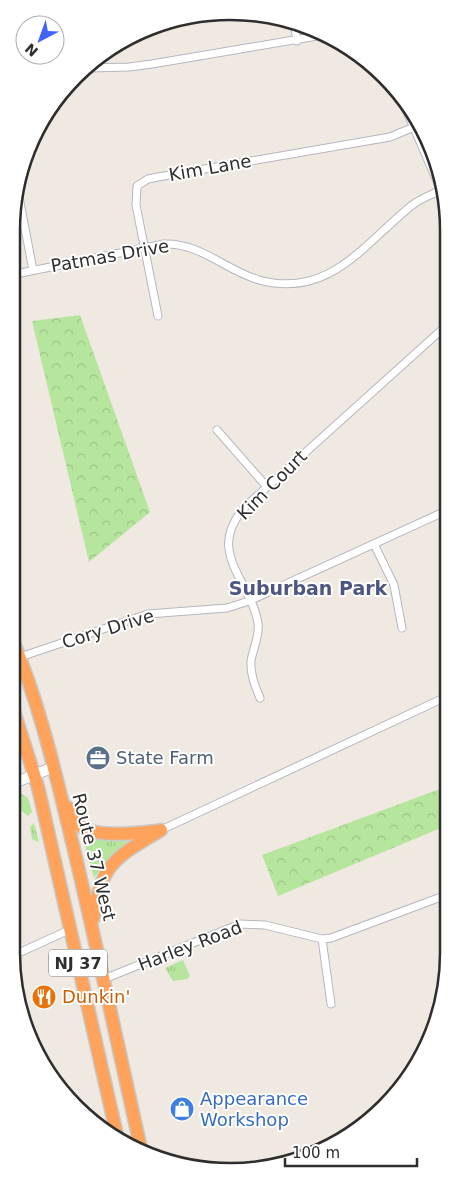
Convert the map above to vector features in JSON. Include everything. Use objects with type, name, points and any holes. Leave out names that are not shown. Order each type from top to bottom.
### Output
[{"type":"highway","name":"Route 37 West","points":[[20,657],[43,724],[54,766],[92,924],[140,1142]]},
{"type":"highway","name":"NJ 37","points":[[20,730],[34,774],[69,930],[85,987],[116,1130]]},
{"type":"highway","points":[[61,796],[77,823],[84,828],[111,834],[161,830]]},
{"type":"highway","points":[[92,924],[97,892],[109,866],[123,853],[161,830]]},
{"type":"street","points":[[295,30],[297,41]]},
{"type":"street","points":[[97,68],[129,67],[313,37]]},
{"type":"street","name":"Kim Lane","points":[[158,316],[135,192],[137,186],[148,180],[390,137],[413,127]]},
{"type":"street","points":[[422,146],[429,162]]},
{"type":"street","name":"Patmas Drive","points":[[20,273],[145,248],[179,244],[195,248],[257,279],[280,284],[301,284],[324,277],[346,264],[412,204],[436,192]]},
{"type":"street","points":[[21,209],[33,270]]},
{"type":"street","name":"Kim Court","points":[[260,698],[251,674],[258,627],[231,561],[229,544],[236,518],[267,487],[440,330]]},
{"type":"street","points":[[217,430],[267,487]]},
{"type":"street","name":"Cory Drive","points":[[20,657],[148,614],[228,608],[249,602],[440,514]]},
{"type":"street","points":[[374,544],[394,585],[402,628]]},
{"type":"street","points":[[161,830],[440,700]]},
{"type":"street","points":[[20,780],[54,766]]},
{"type":"street","points":[[330,1004],[322,939],[363,927],[440,898]]},
{"type":"street","name":"Harley Road","points":[[104,979],[240,924],[265,925],[322,939]]},
{"type":"street","points":[[20,952],[69,930]]},
{"type":"green space","points":[[80,315],[150,512],[89,562],[32,321]]},
{"type":"green space","points":[[440,789],[440,828],[278,896],[262,855]]},
{"type":"green space","points":[[20,793],[28,798],[32,812],[28,816],[20,809]]},
{"type":"green space","points":[[34,823],[39,842],[32,839],[30,827]]},
{"type":"green space","points":[[86,837],[111,841],[127,841],[129,843],[111,855],[94,878],[83,839]]},
{"type":"green space","points":[[183,960],[190,976],[187,979],[173,981],[165,968]]},
{"type":"place","name":"State Farm","points":[[98,758]]},
{"type":"place","name":"Dunkin'","points":[[44,997]]},
{"type":"place","name":"Appearance Workshop","points":[[182,1109]]},
{"type":"district","name":"Suburban Park","points":[[308,588]]}]
